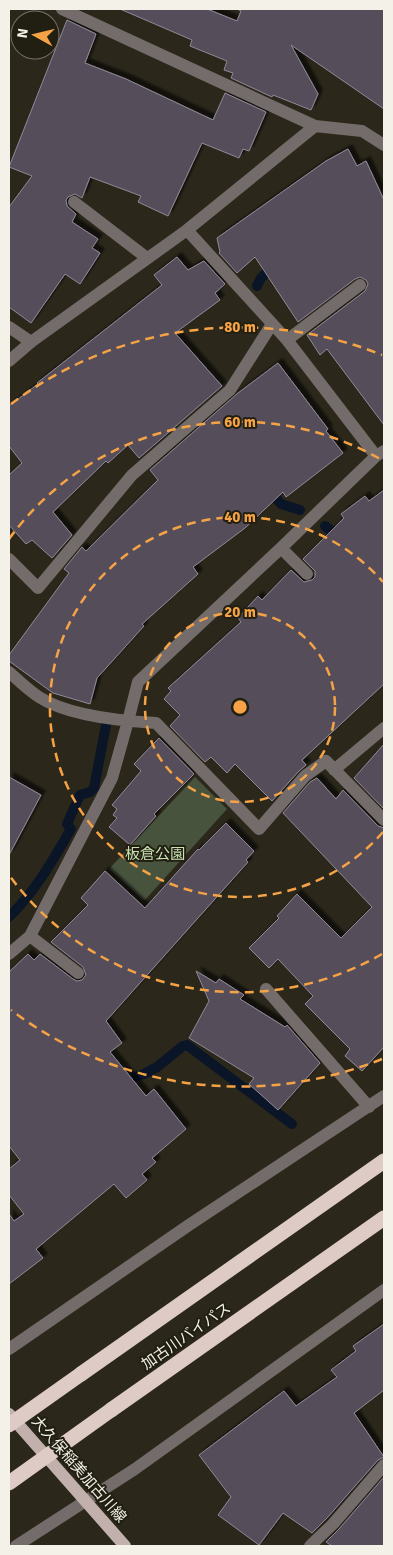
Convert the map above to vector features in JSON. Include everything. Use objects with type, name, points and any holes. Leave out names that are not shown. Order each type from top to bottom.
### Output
[{"type":"highway","name":"加古川バイパス","points":[[9,1425],[384,1161]]},
{"type":"highway","name":"加古川バイパス","points":[[9,1483],[384,1218]]},
{"type":"main road","name":"大久保稲美加古川線","points":[[9,1414],[126,1546]]},
{"type":"street","points":[[62,9],[315,126],[362,130],[384,145]]},
{"type":"street","points":[[9,361],[31,342],[187,230],[315,126]]},
{"type":"street","points":[[74,202],[147,258]]},
{"type":"street","points":[[9,954],[30,936],[112,778],[138,682],[380,454],[287,340],[187,230]]},
{"type":"street","points":[[287,340],[360,285]]},
{"type":"street","points":[[9,559],[38,588],[132,475],[230,390],[272,324]]},
{"type":"street","points":[[9,327],[31,342]]},
{"type":"street","points":[[282,548],[307,574]]},
{"type":"street","points":[[9,672],[40,698],[70,711],[128,721],[156,723],[260,829],[305,776],[326,761],[384,820]]},
{"type":"street","points":[[334,770],[384,728]]},
{"type":"street","points":[[30,936],[78,973]]},
{"type":"street","points":[[266,989],[369,1107]]},
{"type":"street","points":[[9,1349],[190,1225],[384,1096]]},
{"type":"street","points":[[16,1546],[182,1436],[384,1290]]},
{"type":"street","points":[[310,1546],[333,1524],[384,1465]]},
{"type":"green space","name":"板倉公園","points":[[195,777],[227,809],[144,901],[109,869]]},
{"type":"building","points":[[120,9],[207,9],[237,21],[241,11],[237,9],[384,9],[384,109],[291,45],[318,94],[311,110],[273,95],[272,97],[231,78],[233,73],[224,70],[227,61],[190,46],[192,40]]},
{"type":"building","points":[[67,20],[96,34],[85,63],[126,79],[213,120],[225,93],[266,112],[249,151],[243,149],[239,158],[202,143],[168,216],[138,202],[141,196],[90,177],[82,198],[75,194],[66,200],[67,206],[76,214],[72,222],[98,239],[92,248],[100,253],[80,284],[65,274],[31,323],[9,307],[9,207],[32,176],[9,167],[51,60],[60,60],[60,38]]},
{"type":"building","points":[[348,149],[357,166],[366,161],[384,200],[384,425],[327,349],[320,355],[307,335],[365,291],[368,284],[366,280],[360,277],[355,279],[298,322],[255,257],[237,273],[219,253],[217,238],[326,161]]},
{"type":"building","points":[[177,257],[188,270],[204,261],[225,284],[215,293],[220,300],[175,333],[222,386],[139,458],[128,445],[108,463],[106,461],[53,512],[72,535],[52,558],[32,540],[26,544],[9,525],[9,475],[22,463],[9,446],[9,406],[162,285],[154,275]]},
{"type":"building","points":[[278,363],[328,429],[326,431],[343,453],[286,497],[283,492],[245,528],[193,567],[198,574],[142,624],[144,626],[97,678],[90,704],[53,693],[9,661],[9,655],[69,573],[64,569],[82,547],[86,551],[158,480],[150,470],[238,393]]},
{"type":"building","points":[[384,490],[384,684],[302,760],[306,765],[272,801],[235,764],[227,773],[211,757],[205,762],[170,726],[180,715],[164,699],[171,691],[168,688],[241,622],[238,618],[258,596],[262,600],[291,570],[304,582],[312,580],[315,577],[315,571],[303,559],[344,518],[341,514],[365,496],[369,501]]},
{"type":"building","points":[[159,738],[194,774],[154,814],[156,816],[130,845],[109,827],[117,818],[113,815],[117,809],[112,805],[141,771],[134,764]]},
{"type":"building","points":[[384,744],[384,809],[354,778]]},
{"type":"building","points":[[9,777],[41,795],[9,855]]},
{"type":"building","points":[[317,778],[336,799],[343,790],[378,826],[384,828],[384,1047],[362,1071],[345,1056],[350,1049],[305,1004],[313,996],[278,959],[269,968],[249,948],[279,918],[277,916],[297,894],[341,938],[372,907],[283,813],[310,782]]},
{"type":"building","points":[[226,823],[254,851],[246,860],[248,862],[106,1021],[122,1043],[110,1052],[146,1096],[154,1089],[186,1129],[152,1158],[156,1162],[142,1174],[147,1180],[126,1198],[114,1184],[36,1249],[43,1258],[9,1284],[9,1214],[14,1221],[24,1214],[9,1195],[9,1169],[20,1160],[9,1146],[9,972],[28,954],[34,960],[40,954],[73,979],[77,981],[82,980],[86,975],[83,967],[51,942],[88,905],[81,898],[105,871],[145,908],[198,849]]},
{"type":"building","points":[[196,971],[216,983],[219,979],[244,995],[240,999],[285,1027],[287,1025],[320,1063],[278,1110],[249,1084],[254,1078],[189,1038],[209,1001]]},
{"type":"building","points":[[384,1324],[384,1390],[354,1413],[384,1457],[378,1460],[312,1533],[283,1513],[259,1545],[218,1515],[231,1497],[199,1455],[284,1391],[296,1406],[337,1377],[331,1370],[356,1351],[353,1346]]},
{"type":"building","points":[[384,1477],[384,1546],[332,1546],[326,1542],[339,1529]]},
{"type":"waterway","points":[[257,286],[261,278],[274,265]]},
{"type":"waterway","points":[[268,489],[281,504],[300,510]]},
{"type":"waterway","points":[[325,526],[341,538]]},
{"type":"waterway","points":[[9,917],[35,886],[71,829],[67,824],[80,795],[90,792],[94,788],[106,725]]},
{"type":"waterway","points":[[118,1082],[144,1074],[187,1045],[292,1124]]}]
